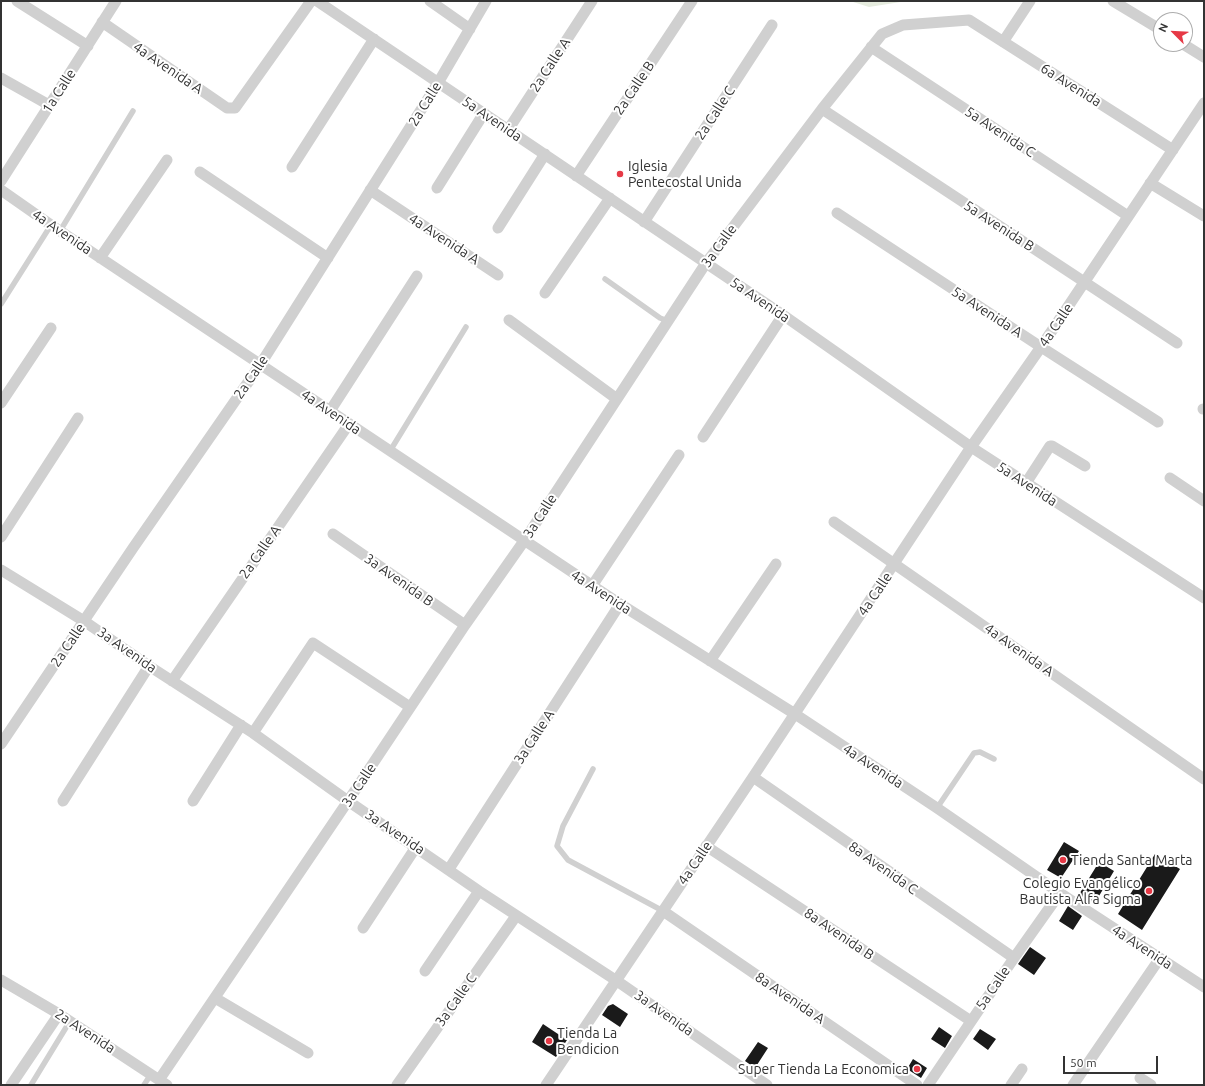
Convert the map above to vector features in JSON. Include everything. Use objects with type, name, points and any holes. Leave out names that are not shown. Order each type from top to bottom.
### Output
[{"type":"street","points":[[17,1],[88,46]]},
{"type":"street","name":"1a Calle","points":[[1,181],[116,1]]},
{"type":"street","name":"4a Avenida A","points":[[102,22],[227,108],[235,108],[310,1]]},
{"type":"street","name":"5a Avenida","points":[[317,1],[783,315],[971,447],[1204,598]]},
{"type":"street","points":[[430,1],[470,29]]},
{"type":"street","name":"2a Calle","points":[[1,744],[260,365],[438,83],[486,1]]},
{"type":"street","name":"2a Calle A","points":[[508,130],[592,1]]},
{"type":"street","name":"2a Calle B","points":[[576,176],[692,1]]},
{"type":"street","points":[[1003,42],[1030,1]]},
{"type":"street","points":[[1113,1],[1153,25]]},
{"type":"street","name":"6a Avenida","points":[[969,20],[1173,150]]},
{"type":"street","name":"3a Calle","points":[[159,1080],[465,625],[524,541],[669,322],[706,263],[822,109],[882,34],[903,25],[969,20]]},
{"type":"street","name":"2a Calle C","points":[[644,222],[772,25]]},
{"type":"street","points":[[292,167],[374,39]]},
{"type":"street","name":"5a Avenida C","points":[[871,47],[1128,216]]},
{"type":"street","points":[[1193,50],[1204,57]]},
{"type":"street","points":[[1,78],[49,105]]},
{"type":"street","name":"4a Calle","points":[[546,1085],[753,777],[971,447],[1041,347],[1204,103]]},
{"type":"street","name":"5a Avenida B","points":[[822,109],[1177,343]]},
{"type":"street","points":[[437,188],[484,113]]},
{"type":"street","points":[[498,228],[545,154]]},
{"type":"street","points":[[100,258],[167,160]]},
{"type":"street","points":[[200,172],[328,258]]},
{"type":"street","points":[[1150,183],[1204,216]]},
{"type":"street","name":"4a Avenida","points":[[1,190],[100,258],[524,541],[620,604],[794,714],[937,808],[1060,893],[1204,987]]},
{"type":"street","name":"4a Avenida A","points":[[370,190],[498,275]]},
{"type":"street","points":[[545,294],[610,198]]},
{"type":"street","name":"5a Avenida A","points":[[837,213],[1158,422]]},
{"type":"street","points":[[330,412],[417,276]]},
{"type":"street","points":[[703,437],[783,315]]},
{"type":"street","points":[[509,320],[617,399]]},
{"type":"street","points":[[1,403],[51,328]]},
{"type":"street","points":[[1,537],[78,418]]},
{"type":"street","name":"2a Calle A","points":[[172,681],[349,424]]},
{"type":"street","points":[[1026,483],[1050,446],[1085,466]]},
{"type":"street","points":[[592,586],[679,455]]},
{"type":"street","points":[[1170,478],[1204,501]]},
{"type":"street","name":"4a Avenida A","points":[[834,522],[1204,779]]},
{"type":"street","name":"3a Avenida B","points":[[333,534],[465,625]]},
{"type":"street","points":[[710,661],[776,564]]},
{"type":"street","name":"3a Avenida","points":[[1,570],[84,621],[149,666],[253,732],[479,891],[617,981],[767,1085]]},
{"type":"street","name":"3a Calle A","points":[[449,869],[620,604]]},
{"type":"street","points":[[253,732],[313,643],[410,707]]},
{"type":"street","points":[[63,801],[149,666]]},
{"type":"street","points":[[193,801],[240,725]]},
{"type":"street","name":"8a Avenida C","points":[[753,777],[1014,958]]},
{"type":"street","name":"8a Avenida B","points":[[706,846],[971,1021]]},
{"type":"street","points":[[363,928],[416,847]]},
{"type":"street","points":[[424,971],[479,891]]},
{"type":"street","name":"5a Calle","points":[[928,1085],[1060,893]]},
{"type":"street","name":"8a Avenida A","points":[[663,911],[917,1085]]},
{"type":"street","name":"3a Calle C","points":[[397,1085],[516,916]]},
{"type":"street","points":[[1073,1085],[1160,958]]},
{"type":"street","name":"2a Avenida","points":[[1,980],[59,1014],[159,1080]]},
{"type":"street","points":[[215,998],[308,1053]]},
{"type":"street","points":[[11,1085],[59,1014]]},
{"type":"street","points":[[1011,1085],[1022,1069]]},
{"type":"street","points":[[1140,1078],[1151,1085]]},
{"type":"lane","points":[[1,304],[56,228],[133,111]]},
{"type":"lane","points":[[605,279],[660,318],[669,322]]},
{"type":"lane","points":[[390,452],[466,327]]},
{"type":"lane","points":[[937,808],[974,753],[980,752],[994,759]]},
{"type":"lane","points":[[593,769],[563,826],[557,846],[568,860],[663,911]]},
{"type":"lane","points":[[31,1085],[70,1021]]},
{"type":"lane","points":[[144,1085],[159,1080]]},
{"type":"shaded area","points":[[850,1],[907,1],[869,7]]},
{"type":"building","name":"Tienda Santa Marta","points":[[1064,842],[1079,851],[1061,878],[1047,870]]},
{"type":"building","name":"Colegio Evangélico Bautista Alfa Sigma","points":[[1155,854],[1180,869],[1142,930],[1118,914]]},
{"type":"building","points":[[1099,862],[1114,871],[1096,901],[1093,899],[1090,904],[1078,896]]},
{"type":"building","points":[[1068,906],[1082,916],[1073,930],[1059,921]]},
{"type":"building","points":[[1030,947],[1046,958],[1034,975],[1018,964]]},
{"type":"building","points":[[613,1004],[628,1014],[620,1027],[602,1015],[608,1006]]},
{"type":"building","name":"Tienda La Bendicion","points":[[543,1024],[567,1040],[556,1057],[532,1042]]},
{"type":"building","points":[[939,1027],[952,1036],[945,1048],[931,1039]]},
{"type":"building","points":[[980,1029],[996,1039],[988,1050],[973,1039]]},
{"type":"building","points":[[758,1042],[768,1048],[755,1068],[745,1061]]},
{"type":"building","name":"Super Tienda La Economica","points":[[913,1059],[927,1068],[921,1078],[907,1069]]},
{"type":"place","name":"Iglesia Pentecostal Unida","points":[[620,174]]},
{"type":"place","name":"Tienda Santa Marta","points":[[1063,860]]},
{"type":"place","name":"Colegio Evangélico Bautista Alfa Sigma","points":[[1149,891]]},
{"type":"place","name":"Tienda La Bendicion","points":[[549,1041]]},
{"type":"place","name":"Super Tienda La Economica","points":[[917,1069]]}]
